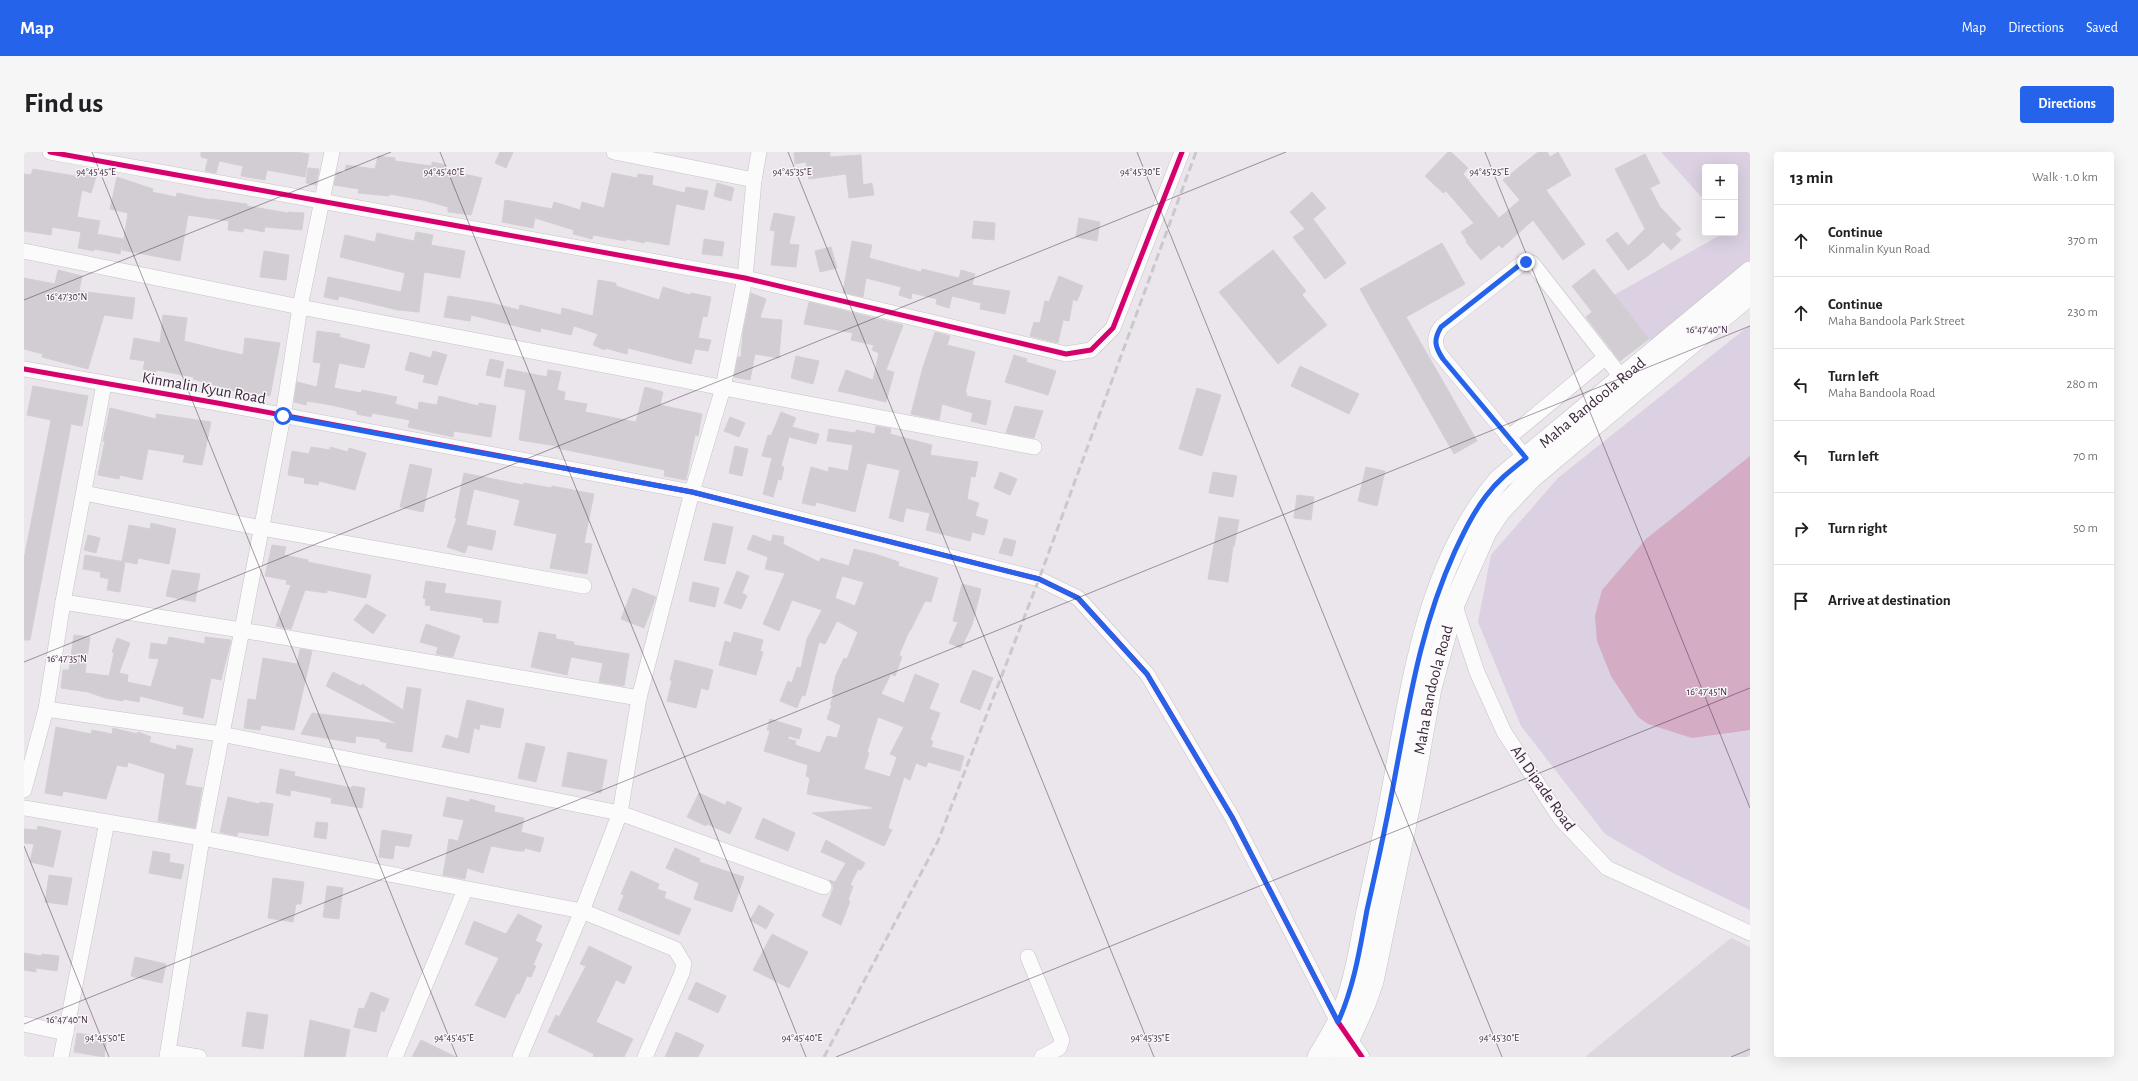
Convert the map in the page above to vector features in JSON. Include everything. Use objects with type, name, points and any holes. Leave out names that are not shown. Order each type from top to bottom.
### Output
[{"type":"main road","name":"Maha Bandoola Road","points":[[1318,1057],[1338,1022],[1345,1006],[1355,970],[1421,646],[1444,575],[1470,520],[1486,495],[1500,480],[1750,272]]},
{"type":"main road","name":"Maha Bandoola Road","points":[[1351,1052],[1373,981],[1412,794],[1431,688],[1454,604],[1463,580],[1486,532],[1500,511],[1531,478],[1750,294]]},
{"type":"street","points":[[50,152],[745,278],[1066,354],[1091,350],[1114,328],[1182,152]]},
{"type":"street","points":[[199,1057],[167,1055],[202,838],[221,734],[283,416],[300,307],[332,152]]},
{"type":"street","points":[[614,152],[754,180]]},
{"type":"street","points":[[520,1057],[582,911],[620,812],[639,698],[692,492],[723,388],[745,278],[754,180],[759,152]]},
{"type":"street","points":[[24,251],[300,307],[1034,447]]},
{"type":"street","points":[[1526,458],[1438,352],[1435,344],[1435,336],[1441,327],[1521,264],[1532,263],[1622,378]]},
{"type":"street","points":[[1508,438],[1606,357]]},
{"type":"street","name":"Kinmalin Kyun Road","points":[[24,369],[692,492],[1039,579],[1078,598],[1147,674],[1232,817],[1338,1022]]},
{"type":"street","points":[[24,790],[46,709],[63,602],[104,384]]},
{"type":"street","points":[[84,493],[261,528],[584,586]]},
{"type":"street","name":"Ah Dipade Road","points":[[1444,575],[1477,672],[1504,732],[1560,818],[1607,868],[1750,933]]},
{"type":"street","points":[[63,602],[241,630],[639,698]]},
{"type":"street","points":[[46,709],[221,734],[620,812],[824,887]]},
{"type":"street","points":[[24,808],[202,838],[465,890],[582,911],[675,949],[684,964],[682,973],[645,1057]]},
{"type":"street","points":[[61,1057],[107,822]]},
{"type":"street","points":[[395,1057],[465,890]]},
{"type":"street","points":[[1028,957],[1062,1040],[1059,1048],[1042,1057]]},
{"type":"street","points":[[1338,1022],[1351,1052]]},
{"type":"street","points":[[24,1024],[66,1033]]},
{"type":"shaded area","points":[[1661,152],[1750,152],[1750,270],[1658,350],[1614,295],[1719,236],[1738,236],[1738,164],[1702,164],[1702,198]]},
{"type":"shaded area","points":[[1750,325],[1750,910],[1669,871],[1605,834],[1521,726],[1478,622],[1491,555],[1558,478]]},
{"type":"shaded area","points":[[1750,456],[1750,730],[1692,738],[1648,724],[1638,717],[1611,676],[1597,641],[1595,616],[1602,590],[1646,539]]},
{"type":"shaded area","points":[[1731,938],[1750,947],[1750,1057],[1585,1057]]},
{"type":"building","points":[[201,152],[295,152],[309,154],[305,177],[267,170],[265,180],[241,176],[243,166],[219,161],[216,173],[205,171],[208,159],[201,157]]},
{"type":"building","points":[[500,152],[513,152],[506,168],[495,163]]},
{"type":"building","points":[[830,152],[830,157],[861,155],[863,185],[872,183],[874,195],[849,198],[846,174],[809,179],[806,162],[795,164],[794,153]]},
{"type":"building","points":[[1448,152],[1451,152],[1468,168],[1463,174],[1499,218],[1520,200],[1503,180],[1538,152],[1547,152],[1550,157],[1558,152],[1571,175],[1546,190],[1585,244],[1563,260],[1533,220],[1502,248],[1499,245],[1481,260],[1466,242],[1467,241],[1461,232],[1474,223],[1446,191],[1443,193],[1425,176]]},
{"type":"building","points":[[1645,154],[1660,183],[1650,188],[1660,207],[1681,229],[1675,234],[1681,240],[1671,250],[1663,242],[1649,255],[1628,270],[1606,240],[1617,232],[1628,246],[1645,229],[1615,169]]},
{"type":"building","points":[[378,156],[395,158],[395,161],[432,166],[432,162],[446,165],[445,170],[482,178],[471,215],[448,212],[448,207],[423,200],[390,194],[389,196],[358,193],[359,189],[334,185],[337,172],[345,173],[346,165],[375,169]]},
{"type":"building","points":[[308,168],[319,169],[316,185],[306,183]]},
{"type":"building","points":[[33,169],[75,176],[76,173],[96,177],[91,193],[82,190],[77,217],[100,221],[97,234],[123,239],[120,254],[94,249],[94,251],[78,248],[81,232],[52,227],[51,235],[24,231],[24,174],[31,175]]},
{"type":"building","points":[[612,173],[637,178],[638,174],[653,176],[652,185],[685,193],[686,187],[708,191],[704,210],[676,204],[669,245],[645,241],[644,243],[626,239],[626,241],[593,235],[592,239],[573,234],[574,230],[535,218],[533,228],[502,222],[505,200],[552,209],[554,202],[580,210],[582,202],[604,208]]},
{"type":"building","points":[[117,177],[153,189],[152,192],[176,197],[177,193],[211,200],[247,204],[247,206],[288,213],[304,213],[302,230],[265,227],[264,232],[244,228],[243,232],[228,230],[229,221],[188,215],[180,261],[122,250],[128,213],[110,209]]},
{"type":"building","points":[[717,183],[734,188],[731,201],[714,196]]},
{"type":"building","points":[[1312,192],[1326,208],[1313,219],[1346,263],[1325,279],[1293,237],[1305,229],[1290,212]]},
{"type":"building","points":[[774,213],[795,217],[789,244],[799,245],[796,267],[771,265],[775,231],[770,230]]},
{"type":"building","points":[[1079,218],[1100,222],[1097,241],[1076,237]]},
{"type":"building","points":[[974,221],[995,223],[994,240],[972,238]]},
{"type":"building","points":[[416,232],[433,235],[431,245],[465,251],[460,278],[424,272],[419,312],[398,310],[339,296],[338,300],[324,297],[328,277],[401,292],[405,273],[340,257],[345,235],[375,242],[377,233],[414,241]]},
{"type":"building","points":[[704,239],[724,242],[722,256],[702,254]]},
{"type":"building","points":[[852,241],[872,245],[869,258],[921,272],[922,269],[959,278],[961,270],[975,274],[972,285],[1010,291],[1005,314],[980,309],[981,303],[952,296],[949,308],[936,304],[937,299],[912,293],[911,299],[899,295],[901,287],[866,278],[863,297],[843,292]]},
{"type":"building","points":[[1442,243],[1465,284],[1406,317],[1477,441],[1454,454],[1360,289]]},
{"type":"building","points":[[831,247],[837,268],[820,272],[815,251]]},
{"type":"building","points":[[1273,250],[1306,291],[1302,295],[1327,325],[1278,364],[1219,292]]},
{"type":"building","points":[[264,251],[289,255],[286,280],[260,277]]},
{"type":"building","points":[[1594,269],[1649,339],[1620,361],[1586,317],[1592,312],[1572,286]]},
{"type":"building","points":[[58,270],[82,276],[79,291],[135,298],[132,319],[104,315],[88,369],[42,357],[43,354],[24,349],[24,278],[55,284]]},
{"type":"building","points":[[1059,276],[1083,286],[1077,301],[1073,299],[1069,321],[1063,320],[1058,343],[1030,336],[1034,322],[1040,323],[1045,301],[1049,302]]},
{"type":"building","points":[[598,280],[616,283],[616,286],[659,300],[663,287],[690,295],[691,293],[711,297],[707,317],[703,316],[698,338],[711,340],[708,351],[695,349],[691,364],[628,348],[627,354],[605,348],[605,350],[593,345],[598,334],[574,326],[571,335],[541,328],[540,332],[471,315],[470,321],[444,317],[448,296],[491,303],[519,310],[520,305],[561,315],[562,308],[593,316]]},
{"type":"building","points":[[751,293],[766,299],[760,318],[782,320],[779,358],[755,354],[750,380],[734,377],[738,357],[741,357],[743,333]]},
{"type":"building","points":[[809,302],[903,325],[886,370],[894,372],[886,402],[838,391],[846,370],[873,380],[879,353],[872,350],[874,345],[851,340],[853,333],[804,324]]},
{"type":"building","points":[[163,315],[187,318],[184,341],[216,349],[243,355],[245,338],[280,343],[270,396],[250,392],[249,395],[193,379],[194,377],[143,369],[145,361],[130,359],[134,338],[160,343]]},
{"type":"building","points":[[317,331],[340,334],[339,337],[370,345],[364,368],[339,363],[334,388],[361,393],[362,390],[397,397],[395,404],[418,410],[419,402],[437,405],[439,396],[478,406],[479,403],[496,406],[491,437],[454,431],[453,437],[408,427],[410,420],[372,413],[371,417],[357,414],[357,411],[331,405],[307,401],[306,405],[294,402],[297,382],[317,387],[321,363],[313,362]]},
{"type":"building","points":[[935,332],[950,336],[947,345],[975,352],[965,393],[967,393],[966,396],[991,401],[986,425],[971,421],[973,413],[942,404],[939,420],[911,414],[923,367]]},
{"type":"building","points":[[433,351],[447,355],[437,385],[423,382],[425,375],[405,370],[410,352],[431,358]]},
{"type":"building","points":[[1014,355],[1027,359],[1026,362],[1056,371],[1048,395],[1005,382]]},
{"type":"building","points":[[796,356],[819,361],[813,384],[791,378]]},
{"type":"building","points":[[490,359],[504,362],[500,378],[486,375]]},
{"type":"building","points":[[1300,366],[1359,394],[1349,414],[1291,386]]},
{"type":"building","points":[[507,369],[547,377],[548,370],[561,372],[557,390],[565,392],[564,400],[587,404],[585,412],[636,422],[645,387],[663,392],[660,405],[702,414],[698,436],[695,435],[686,480],[664,476],[665,470],[557,448],[557,446],[519,440],[526,390],[504,386]]},
{"type":"building","points":[[33,386],[88,396],[82,426],[71,424],[30,640],[24,640],[24,559],[51,420],[27,415]]},
{"type":"building","points":[[1197,388],[1221,395],[1202,456],[1179,449]]},
{"type":"building","points":[[1015,406],[1043,411],[1034,438],[1006,433]]},
{"type":"building","points":[[110,408],[156,419],[156,414],[211,422],[202,465],[183,462],[185,455],[148,449],[142,480],[120,475],[119,479],[98,475]]},
{"type":"building","points":[[781,412],[796,418],[792,427],[819,434],[816,444],[789,437],[781,466],[784,467],[781,480],[778,479],[773,497],[763,494],[772,458],[762,456],[768,435],[771,436]]},
{"type":"building","points":[[730,417],[745,423],[739,437],[724,431]]},
{"type":"building","points":[[876,426],[891,429],[890,434],[932,445],[930,455],[978,462],[975,477],[971,476],[967,499],[979,503],[975,516],[988,520],[984,535],[972,532],[970,541],[926,530],[930,513],[906,508],[903,522],[889,518],[900,470],[867,463],[855,512],[816,502],[815,506],[802,503],[811,467],[828,472],[829,467],[848,471],[853,445],[827,441],[829,429],[856,433],[856,430],[875,434]]},
{"type":"building","points":[[735,446],[748,449],[742,476],[729,473]]},
{"type":"building","points":[[311,447],[330,450],[330,447],[348,452],[349,448],[366,453],[355,490],[319,481],[318,485],[304,483],[305,478],[288,475],[292,451],[309,454]]},
{"type":"building","points":[[410,464],[432,469],[423,512],[400,507]]},
{"type":"building","points":[[1366,467],[1385,471],[1377,506],[1358,501]]},
{"type":"building","points":[[1000,472],[1017,479],[1010,495],[994,488]]},
{"type":"building","points":[[1213,472],[1237,476],[1233,497],[1209,493]]},
{"type":"building","points":[[464,473],[523,485],[524,483],[551,488],[552,486],[594,494],[584,543],[592,544],[587,574],[550,568],[557,534],[514,525],[520,500],[474,489],[466,525],[496,531],[492,550],[468,545],[465,553],[447,547],[457,518],[455,518]]},
{"type":"building","points":[[1297,495],[1314,497],[1311,520],[1294,518]]},
{"type":"building","points":[[1219,517],[1239,520],[1234,547],[1233,546],[1228,582],[1208,579]]},
{"type":"building","points":[[151,523],[176,529],[169,564],[138,558],[137,564],[122,561],[129,525],[150,529]]},
{"type":"building","points":[[713,523],[733,527],[725,564],[704,560]]},
{"type":"building","points":[[88,535],[100,538],[96,553],[84,550]]},
{"type":"building","points":[[753,535],[771,542],[773,535],[784,537],[783,544],[819,562],[821,558],[849,566],[854,549],[899,562],[898,566],[938,578],[931,602],[925,601],[909,631],[899,655],[902,657],[895,676],[891,674],[881,694],[904,703],[915,674],[939,684],[929,709],[940,713],[930,740],[933,741],[931,747],[964,756],[960,771],[928,762],[926,767],[916,763],[910,780],[904,777],[888,828],[892,830],[884,846],[812,813],[872,809],[872,807],[807,794],[810,778],[806,776],[808,765],[764,751],[770,731],[767,730],[770,719],[802,729],[799,739],[789,736],[788,739],[796,741],[795,745],[820,753],[827,736],[837,738],[841,725],[827,719],[832,705],[830,705],[834,694],[832,693],[836,675],[844,658],[847,659],[858,632],[837,621],[825,644],[819,642],[805,696],[802,695],[797,708],[780,701],[788,681],[792,683],[797,667],[801,668],[807,639],[822,610],[792,600],[779,631],[763,624],[785,573],[765,569],[768,557],[747,549]],"holes":[[[842,576],[864,582],[855,606],[835,598]],[[878,717],[904,727],[890,754],[897,757],[890,777],[864,769],[869,753],[867,752]]]},
{"type":"building","points":[[1004,538],[1016,541],[1012,556],[999,553]]},
{"type":"building","points":[[272,545],[286,547],[284,555],[308,560],[308,562],[371,575],[366,598],[327,590],[327,593],[305,590],[291,629],[276,626],[291,585],[286,584],[287,580],[265,576]]},
{"type":"building","points":[[85,555],[125,562],[120,592],[107,590],[109,579],[100,577],[101,572],[83,569]]},
{"type":"building","points":[[172,570],[200,574],[195,602],[166,596]]},
{"type":"building","points":[[737,571],[749,576],[742,593],[747,596],[741,609],[724,603]]},
{"type":"building","points":[[426,581],[446,584],[444,593],[501,601],[498,623],[483,622],[483,618],[430,610],[431,606],[425,605],[426,599],[423,598]]},
{"type":"building","points":[[693,582],[719,588],[715,607],[689,601]]},
{"type":"building","points":[[962,584],[981,589],[972,625],[961,648],[949,643],[958,622],[953,621]]},
{"type":"building","points":[[633,588],[656,597],[644,628],[621,619]]},
{"type":"building","points":[[366,604],[386,615],[373,634],[354,620]]},
{"type":"building","points":[[426,624],[460,636],[453,657],[436,654],[438,647],[420,642]]},
{"type":"building","points":[[539,632],[556,635],[556,639],[574,642],[574,645],[629,654],[624,686],[599,682],[603,663],[571,657],[567,675],[531,667]]},
{"type":"building","points":[[734,632],[763,640],[760,651],[763,652],[756,675],[719,665],[725,641],[731,643]]},
{"type":"building","points":[[74,635],[90,637],[85,673],[109,676],[114,653],[112,652],[117,638],[130,643],[119,673],[128,675],[127,682],[151,687],[159,659],[149,658],[151,643],[167,645],[169,637],[205,644],[205,637],[231,640],[221,680],[211,678],[203,718],[183,714],[184,707],[140,696],[139,702],[123,699],[123,701],[105,698],[88,692],[61,688],[63,670],[69,670]]},
{"type":"building","points":[[300,649],[312,651],[294,730],[261,725],[260,730],[244,728],[248,699],[256,700],[263,658],[297,664]]},
{"type":"building","points":[[675,660],[713,670],[708,690],[701,688],[696,708],[667,701]]},
{"type":"building","points":[[973,670],[993,678],[980,710],[960,702]]},
{"type":"building","points":[[333,672],[361,686],[362,684],[403,710],[407,687],[421,689],[412,752],[386,748],[387,743],[380,741],[380,739],[356,736],[355,743],[301,734],[312,713],[398,724],[326,686]]},
{"type":"building","points":[[467,700],[504,709],[500,728],[480,724],[479,730],[474,728],[469,753],[442,747],[446,735],[458,739]]},
{"type":"building","points":[[56,727],[91,734],[92,730],[112,734],[113,728],[137,734],[138,732],[151,737],[149,742],[176,750],[177,745],[193,749],[185,785],[202,788],[195,828],[158,821],[165,774],[128,762],[127,767],[117,765],[106,799],[63,791],[62,796],[45,793]]},
{"type":"building","points":[[526,743],[545,747],[536,782],[518,778]]},
{"type":"building","points":[[568,752],[607,760],[601,793],[562,786]]},
{"type":"building","points":[[280,769],[295,772],[294,776],[352,788],[352,786],[365,788],[362,808],[331,803],[332,798],[291,790],[290,796],[276,793]]},
{"type":"building","points":[[699,793],[725,805],[727,801],[742,808],[730,834],[707,824],[706,826],[687,817]]},
{"type":"building","points":[[228,797],[259,804],[260,802],[273,804],[268,836],[238,832],[237,836],[220,832]]},
{"type":"building","points":[[447,797],[469,802],[470,799],[495,806],[494,812],[524,818],[521,832],[544,838],[540,852],[525,848],[524,851],[518,851],[491,846],[483,873],[467,868],[465,879],[443,875],[449,839],[458,841],[464,820],[443,816]]},
{"type":"building","points":[[763,818],[795,833],[788,851],[755,838]]},
{"type":"building","points":[[316,822],[328,823],[326,839],[314,837]]},
{"type":"building","points":[[38,826],[61,831],[53,867],[30,862],[34,844],[24,843],[24,829],[37,830]]},
{"type":"building","points":[[382,830],[412,835],[409,847],[395,845],[393,859],[379,857]]},
{"type":"building","points":[[826,840],[865,863],[861,870],[858,869],[850,885],[853,886],[848,900],[850,901],[841,925],[822,916],[833,890],[833,885],[829,880],[835,882],[846,863],[821,852]]},
{"type":"building","points":[[675,848],[700,859],[699,862],[744,877],[732,912],[694,899],[699,883],[666,868]]},
{"type":"building","points":[[153,851],[170,854],[169,862],[184,865],[181,879],[149,873]]},
{"type":"building","points":[[631,871],[659,884],[657,889],[666,892],[664,898],[691,909],[679,935],[618,910],[624,895],[621,894]]},
{"type":"building","points":[[49,875],[72,878],[67,905],[45,902]]},
{"type":"building","points":[[273,878],[304,882],[301,904],[296,904],[293,922],[268,918]]},
{"type":"building","points":[[327,886],[343,888],[339,919],[323,917]]},
{"type":"building","points":[[759,905],[774,914],[766,929],[750,920]]},
{"type":"building","points":[[518,914],[542,926],[535,941],[542,944],[533,965],[536,966],[531,977],[527,976],[519,994],[517,993],[505,1018],[475,1005],[499,958],[465,944],[474,921],[506,934]]},
{"type":"building","points":[[772,934],[808,952],[789,988],[753,970]]},
{"type":"building","points":[[589,946],[632,967],[624,984],[616,980],[596,1022],[633,1039],[624,1057],[593,1057],[594,1054],[548,1032],[556,1015],[559,1017],[586,966],[580,964]]},
{"type":"building","points":[[24,953],[41,956],[42,954],[59,956],[57,971],[36,968],[36,972],[24,970]]},
{"type":"building","points":[[135,957],[166,964],[162,983],[131,976]]},
{"type":"building","points":[[696,982],[726,996],[718,1013],[688,999]]},
{"type":"building","points":[[371,992],[389,999],[384,1012],[381,1010],[376,1032],[354,1027],[359,1008],[364,1009]]},
{"type":"building","points":[[247,1012],[268,1015],[263,1049],[242,1046]]},
{"type":"building","points":[[310,1020],[350,1030],[345,1057],[304,1057]]},
{"type":"building","points":[[676,1032],[704,1045],[698,1057],[665,1057]]},
{"type":"building","points":[[77,1033],[107,1038],[104,1057],[74,1052]]},
{"type":"building","points":[[421,1040],[456,1057],[412,1057]]},
{"type":"railway","points":[[824,1057],[938,841],[1039,579],[1196,152]]},
{"type":"cycle path","points":[[50,152],[745,278],[1066,354],[1091,350],[1113,328],[1182,152]]},
{"type":"cycle path","points":[[24,369],[223,404],[692,492],[1039,579],[1078,598],[1147,674],[1232,817],[1338,1022],[1362,1057]]},
{"type":"route","points":[[283,416],[692,492],[1039,579],[1078,598],[1147,674],[1232,817],[1338,1022],[1345,1006],[1355,970],[1393,790],[1412,685],[1425,630],[1444,575],[1470,520],[1486,495],[1500,480],[1526,458],[1443,359],[1435,344],[1435,336],[1441,327],[1521,264],[1526,262]]}]
